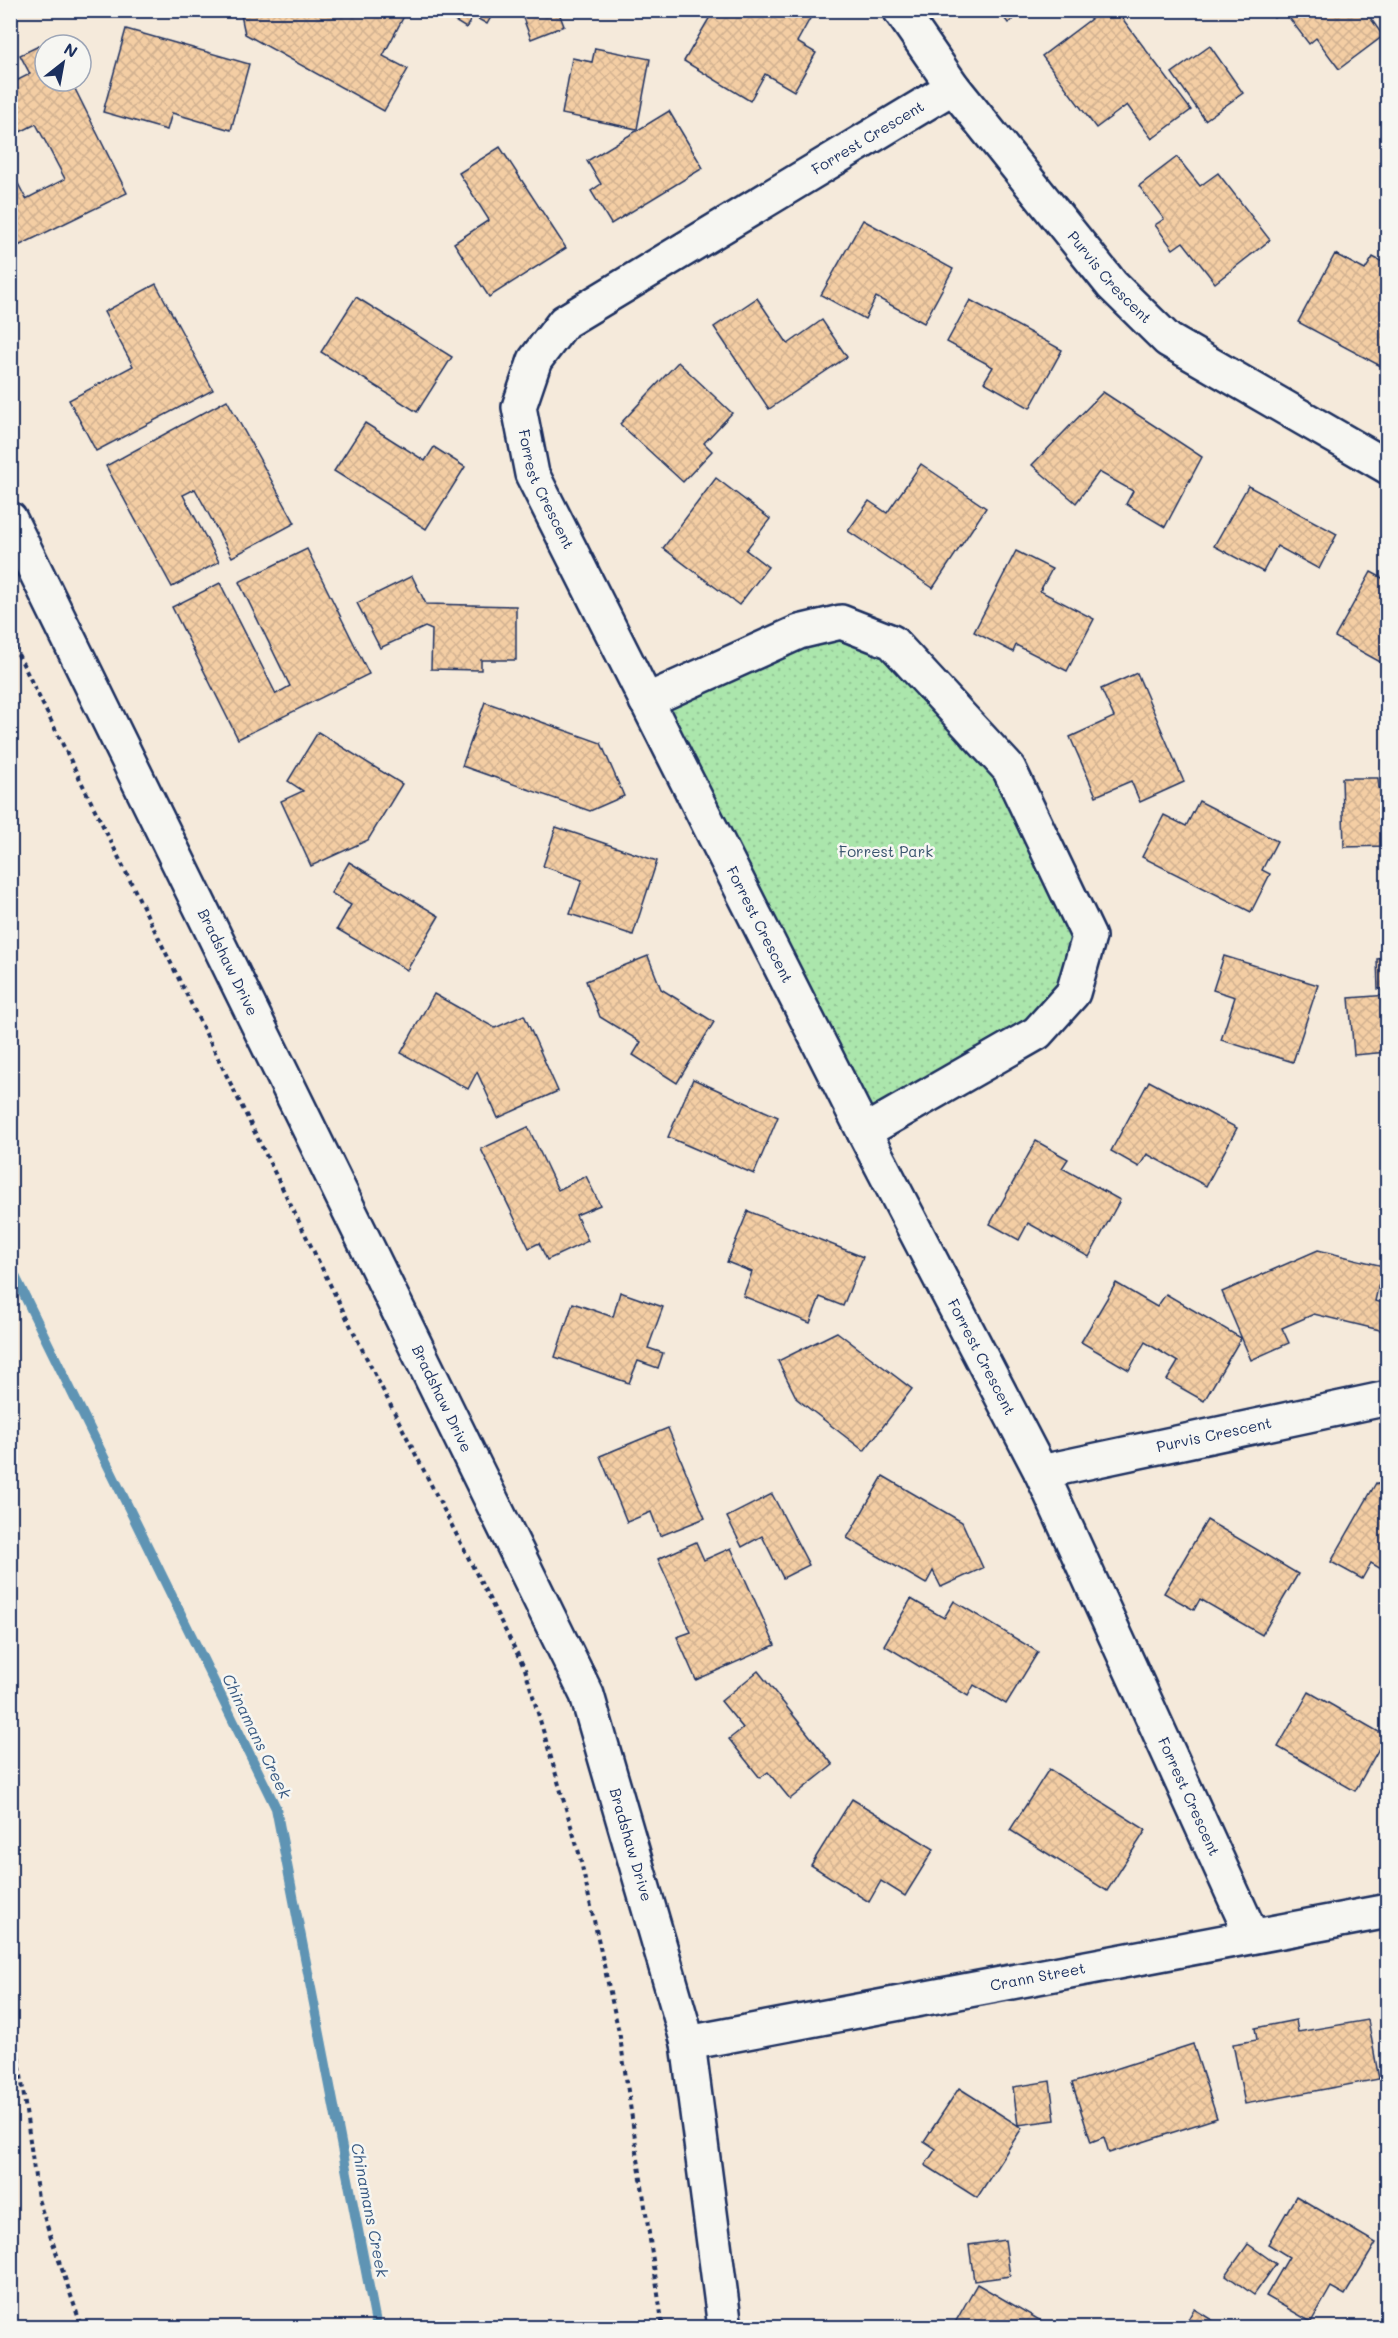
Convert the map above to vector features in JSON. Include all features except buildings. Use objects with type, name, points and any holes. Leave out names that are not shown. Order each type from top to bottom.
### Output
[{"type":"street","name":"Purvis Crescent","points":[[900,10],[953,87],[1112,285],[1168,340],[1388,467]]},
{"type":"street","name":"Forrest Crescent","points":[[953,87],[564,322],[535,360],[519,407],[532,474],[864,1132],[1041,1472],[1252,1936]]},
{"type":"street","name":"Bradshaw Drive","points":[[10,519],[586,1695],[688,2043],[725,2328]]},
{"type":"street","points":[[646,701],[799,632],[841,622],[892,642],[1010,769],[1089,937],[1074,993],[1037,1033],[864,1132]]},
{"type":"street","name":"Purvis Crescent","points":[[1041,1472],[1388,1398]]},
{"type":"street","name":"Crann Street","points":[[688,2043],[1388,1911]]},
{"type":"path","points":[[10,638],[363,1351],[525,1669],[579,1853],[620,2037],[663,2328]]},
{"type":"path","points":[[10,1995],[38,2199],[82,2328]]},
{"type":"green space","name":"Forrest Park","points":[[799,632],[892,642],[1009,769],[1089,937],[1073,993],[864,1132],[646,701]]},
{"type":"waterway","name":"Chinamans Creek","points":[[10,1266],[276,1808],[377,2328]]}]
